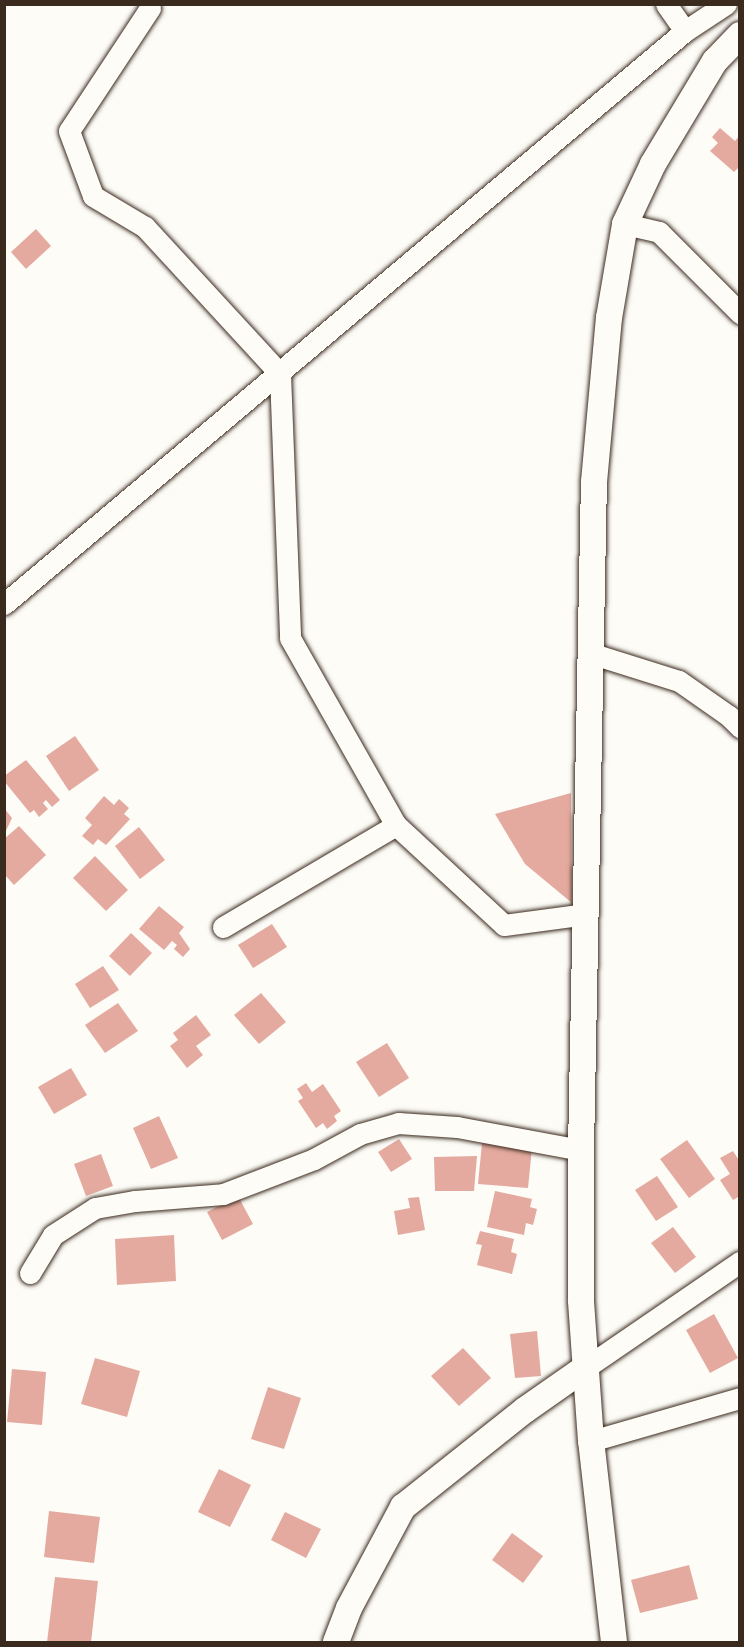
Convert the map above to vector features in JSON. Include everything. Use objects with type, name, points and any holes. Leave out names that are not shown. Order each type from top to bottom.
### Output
[{"type":"street","points":[[666,4],[685,31]]},
{"type":"street","points":[[4,604],[685,31],[726,4]]},
{"type":"street","points":[[150,8],[69,130],[93,196],[145,227],[280,374],[290,638],[396,825],[504,925],[586,914]]},
{"type":"street","points":[[614,1642],[585,1368],[580,1150],[593,654],[594,482],[609,318],[625,224],[658,154],[715,61],[740,35]]},
{"type":"street","points":[[625,224],[659,232],[740,313]]},
{"type":"street","points":[[593,654],[679,681],[729,716],[740,727]]},
{"type":"street","points":[[223,927],[396,825]]},
{"type":"street","points":[[30,1273],[53,1235],[95,1208],[224,1194],[314,1159],[360,1134],[398,1123],[457,1127],[549,1147],[580,1150]]},
{"type":"street","points":[[336,1642],[349,1608],[403,1507],[525,1410],[740,1262]]},
{"type":"street","points":[[591,1441],[740,1398]]},
{"type":"building","points":[[720,128],[735,141],[740,135],[740,166],[734,172],[710,151],[718,143],[712,137]]},
{"type":"building","points":[[36,229],[51,246],[26,269],[11,252]]},
{"type":"building","points":[[75,736],[99,770],[69,791],[46,756]]},
{"type":"building","points":[[26,760],[60,800],[52,807],[46,800],[43,803],[48,809],[39,817],[34,810],[30,813],[4,781],[4,776]]},
{"type":"building","points":[[571,793],[572,903],[525,864],[495,814]]},
{"type":"building","points":[[104,796],[114,805],[119,799],[129,808],[124,814],[130,819],[106,845],[98,839],[93,845],[82,836],[92,825],[85,818]]},
{"type":"building","points":[[4,808],[12,818],[4,835]]},
{"type":"building","points":[[19,826],[46,855],[14,885],[4,874],[4,839]]},
{"type":"building","points":[[139,827],[165,860],[140,879],[115,846]]},
{"type":"building","points":[[95,856],[128,890],[106,911],[73,878]]},
{"type":"building","points":[[159,906],[184,927],[179,933],[190,949],[183,957],[174,949],[177,945],[172,941],[164,950],[139,929]]},
{"type":"building","points":[[272,924],[287,947],[253,968],[238,945]]},
{"type":"building","points":[[131,933],[152,953],[130,976],[109,956]]},
{"type":"building","points":[[103,966],[119,990],[90,1008],[75,984]]},
{"type":"building","points":[[261,993],[286,1022],[259,1044],[234,1015]]},
{"type":"building","points":[[118,1003],[138,1031],[105,1053],[85,1025]]},
{"type":"building","points":[[196,1015],[211,1035],[196,1046],[203,1055],[187,1068],[170,1046],[178,1040],[173,1033]]},
{"type":"building","points":[[387,1043],[409,1078],[379,1097],[356,1062]]},
{"type":"building","points":[[71,1068],[87,1095],[54,1114],[38,1087]]},
{"type":"building","points":[[306,1083],[312,1092],[323,1084],[341,1111],[334,1116],[337,1121],[327,1129],[323,1123],[316,1128],[298,1101],[303,1098],[297,1089]]},
{"type":"building","points":[[159,1116],[178,1158],[151,1169],[133,1128]]},
{"type":"building","points":[[399,1139],[412,1159],[391,1172],[378,1152]]},
{"type":"building","points":[[687,1140],[715,1179],[689,1198],[660,1159]]},
{"type":"building","points":[[482,1143],[532,1148],[528,1188],[478,1184]]},
{"type":"building","points":[[733,1151],[740,1162],[740,1196],[733,1200],[720,1180],[730,1174],[720,1158]]},
{"type":"building","points":[[101,1154],[113,1186],[86,1196],[74,1164]]},
{"type":"building","points":[[477,1156],[474,1191],[435,1191],[434,1157]]},
{"type":"building","points":[[657,1176],[678,1207],[656,1221],[635,1190]]},
{"type":"building","points":[[495,1191],[532,1199],[530,1207],[537,1209],[533,1225],[526,1223],[524,1235],[487,1227]]},
{"type":"building","points":[[238,1196],[253,1224],[222,1240],[207,1212]]},
{"type":"building","points":[[419,1197],[425,1230],[398,1235],[394,1211],[410,1208],[408,1198]]},
{"type":"building","points":[[673,1227],[696,1257],[675,1273],[651,1243]]},
{"type":"building","points":[[480,1231],[514,1239],[511,1252],[517,1254],[512,1274],[477,1265],[482,1245],[476,1244]]},
{"type":"building","points":[[174,1235],[176,1281],[117,1285],[115,1239]]},
{"type":"building","points":[[714,1314],[738,1358],[710,1373],[686,1330]]},
{"type":"building","points":[[537,1331],[541,1376],[515,1378],[510,1334]]},
{"type":"building","points":[[463,1348],[491,1378],[459,1406],[431,1376]]},
{"type":"building","points":[[95,1358],[140,1371],[127,1417],[81,1404]]},
{"type":"building","points":[[12,1369],[46,1372],[42,1425],[7,1422]]},
{"type":"building","points":[[268,1387],[301,1398],[284,1449],[251,1439]]},
{"type":"building","points":[[219,1469],[251,1485],[230,1527],[198,1512]]},
{"type":"building","points":[[49,1511],[100,1517],[94,1563],[44,1557]]},
{"type":"building","points":[[285,1512],[321,1529],[306,1558],[271,1540]]},
{"type":"building","points":[[512,1533],[543,1556],[523,1583],[492,1560]]},
{"type":"building","points":[[689,1565],[698,1599],[640,1613],[631,1580]]},
{"type":"building","points":[[55,1577],[98,1581],[91,1642],[47,1642]]}]
